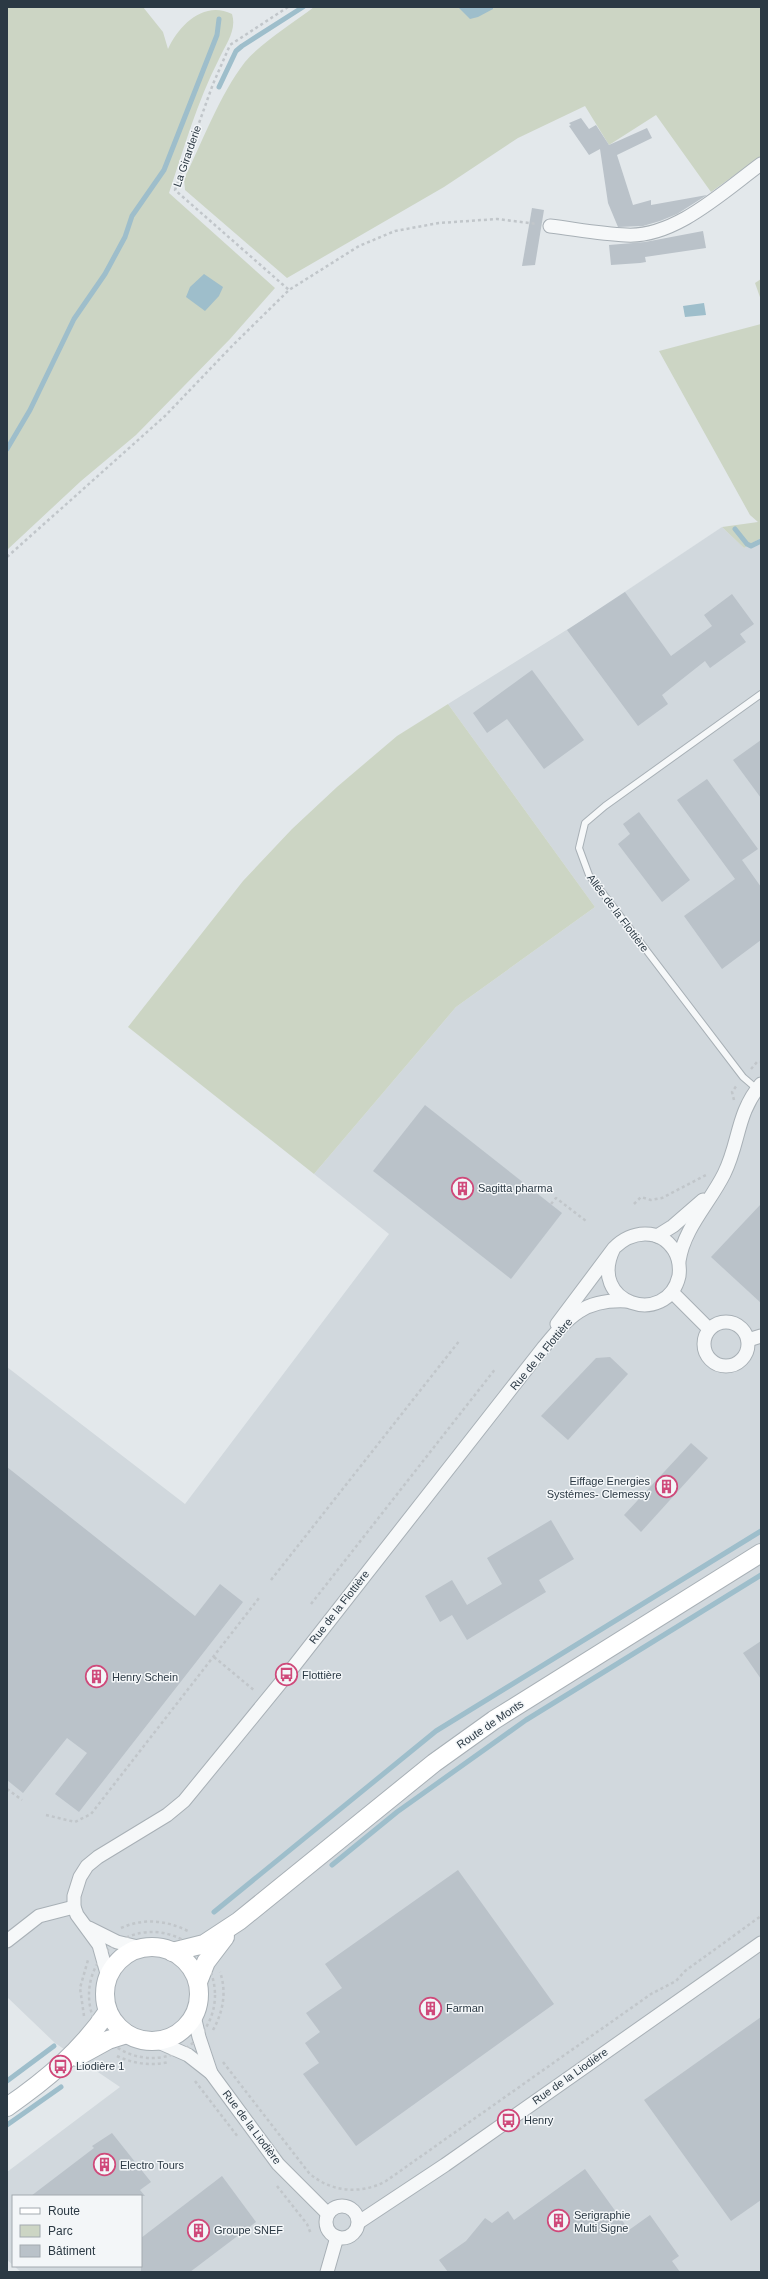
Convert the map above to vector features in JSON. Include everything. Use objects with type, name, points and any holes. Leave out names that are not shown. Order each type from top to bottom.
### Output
[{"type":"main road","name":"Route de Monts","points":[[172,1952],[192,1940],[204,1944],[239,1922],[434,1763],[494,1720],[761,1553]]},
{"type":"main road","name":"Route de Monts","points":[[198,1982],[213,1966],[239,1922]]},
{"type":"main road","points":[[158,1947],[172,1952],[188,1964],[198,1982],[199,1999],[194,2016],[179,2033],[156,2041],[141,2040],[127,2034],[118,2027],[108,2010],[105,1992],[108,1978],[121,1958],[142,1948],[158,1947]]},
{"type":"main road","points":[[101,2035],[108,2010]]},
{"type":"main road","points":[[7,2106],[101,2035],[127,2034]]},
{"type":"street","points":[[550,226],[628,236],[655,231],[689,218],[761,164]]},
{"type":"street","points":[[679,1261],[685,1237],[724,1174],[743,1112],[759,1086]]},
{"type":"street","points":[[657,1236],[673,1226],[703,1200],[724,1174]]},
{"type":"street","points":[[551,1339],[562,1316],[614,1248],[622,1239],[633,1234],[646,1233],[657,1236],[668,1242],[675,1251],[679,1261],[680,1272],[677,1283],[672,1292],[662,1300],[651,1305],[638,1305],[626,1301],[616,1293],[610,1283],[607,1271],[608,1259],[614,1248]]},
{"type":"street","points":[[672,1292],[709,1329]]},
{"type":"street","name":"Rue de la Flottière","points":[[74,1907],[77,1886],[87,1866],[167,1815],[184,1801],[266,1700],[551,1339],[570,1319],[587,1306],[606,1301],[626,1301]]},
{"type":"street","points":[[721,1322],[735,1324],[742,1328],[748,1340],[749,1348],[742,1361],[735,1365],[720,1366],[711,1361],[704,1351],[704,1343],[709,1329],[721,1322]]},
{"type":"street","points":[[748,1340],[761,1336]]},
{"type":"street","points":[[7,1941],[39,1916],[74,1907],[84,1925],[99,1945],[97,1955],[108,1978]]},
{"type":"street","points":[[84,1925],[117,1936],[142,1948]]},
{"type":"street","name":"Rue de la Liodière","points":[[359,2222],[445,2165],[761,1943]]},
{"type":"street","name":"Rue de la Liodière","points":[[194,2016],[205,2036],[211,2073]]},
{"type":"street","name":"Rue de la Liodière","points":[[156,2041],[178,2056],[211,2073],[278,2164],[328,2214]]},
{"type":"street","points":[[346,2206],[355,2211],[359,2222],[356,2232],[342,2238],[332,2234],[326,2225],[328,2214],[336,2207],[346,2206]]},
{"type":"street","points":[[327,2272],[337,2237]]},
{"type":"lane","name":"Allée de la Flottière","points":[[759,1086],[743,1077],[589,875],[579,848],[585,823],[605,806],[761,694]]},
{"type":"path","name":"La Girarderie","points":[[288,7],[230,45],[213,84],[174,190],[289,290]]},
{"type":"path","points":[[7,558],[165,416],[233,345],[289,290],[359,246],[395,231],[439,223],[497,219],[550,226]]},
{"type":"path","points":[[732,1106],[734,1100],[732,1092],[757,1062],[761,1062]]},
{"type":"path","points":[[634,1204],[641,1197],[652,1200],[662,1198],[705,1176],[708,1172]]},
{"type":"path","points":[[551,1204],[556,1198],[586,1221]]},
{"type":"path","points":[[271,1580],[460,1340]]},
{"type":"path","points":[[311,1604],[496,1368]]},
{"type":"path","points":[[46,1815],[75,1822],[91,1814],[259,1598]]},
{"type":"path","points":[[214,1657],[266,1700]]},
{"type":"path","points":[[7,1790],[22,1800]]},
{"type":"path","points":[[222,2060],[309,2173],[317,2180],[341,2189],[370,2188],[392,2176],[651,1994],[676,1981],[685,1971],[761,1916]]},
{"type":"path","points":[[152,1921],[176,1925],[192,1940],[213,1966],[224,1992],[218,2021],[205,2036],[178,2056],[146,2064],[132,2062],[101,2035],[81,2000],[80,1988],[82,1976],[97,1955],[128,1926],[152,1921]]},
{"type":"path","points":[[117,1936],[142,1932],[155,1932],[181,1939],[192,1940]]},
{"type":"path","points":[[97,1955],[89,1988],[91,2012],[101,2035],[125,2052],[139,2056],[153,2058],[178,2056]]},
{"type":"path","points":[[205,2036],[206,2028],[214,2005],[213,1966]]},
{"type":"shaded area","points":[[722,527],[744,548],[761,538],[761,2272],[21,2272],[15,2267],[142,2267],[142,2195],[12,2195],[12,2264],[7,2260],[7,2172],[120,2087],[55,2043],[7,1997],[7,1367],[185,1504],[389,1234],[314,1174],[456,1007],[595,907],[448,704],[584,619]]},
{"type":"green space","points":[[7,7],[143,7],[163,32],[168,49],[179,31],[194,17],[212,10],[222,10],[232,14],[233,26],[230,37],[211,75],[197,108],[169,193],[275,288],[230,339],[136,435],[81,481],[7,550]]},
{"type":"green space","points":[[314,7],[761,7],[761,156],[711,192],[656,115],[609,145],[585,106],[518,138],[444,187],[287,278],[185,190],[184,179],[219,104],[245,62],[269,40]]},
{"type":"green space","points":[[761,279],[761,300],[755,283]]},
{"type":"green space","points":[[761,324],[761,538],[744,548],[722,527],[758,522],[750,515],[659,351]]},
{"type":"green space","points":[[448,704],[595,907],[456,1007],[314,1174],[128,1027],[243,881],[292,829],[337,787],[397,736]]},
{"type":"water","points":[[458,7],[493,7],[493,9],[478,17],[470,19]]},
{"type":"water","points":[[204,274],[223,287],[219,296],[205,311],[186,297],[190,287]]},
{"type":"water","points":[[704,303],[706,315],[685,317],[683,306]]},
{"type":"building","points":[[581,118],[589,129],[596,125],[609,145],[647,128],[652,138],[617,155],[633,205],[651,200],[651,205],[707,195],[677,214],[660,221],[643,226],[618,227],[608,203],[600,149],[589,155],[569,126],[571,125],[569,123]]},
{"type":"building","points":[[532,208],[544,210],[535,265],[522,266]]},
{"type":"building","points":[[703,231],[706,248],[645,257],[646,262],[611,265],[609,245],[645,242]]},
{"type":"building","points":[[625,592],[671,656],[712,626],[704,615],[732,594],[754,624],[740,634],[746,642],[710,668],[705,661],[662,695],[668,704],[638,726],[567,630]]},
{"type":"building","points":[[532,670],[584,740],[544,769],[507,719],[487,733],[473,713]]},
{"type":"building","points":[[761,740],[761,798],[733,760]]},
{"type":"building","points":[[707,779],[758,849],[742,860],[761,887],[761,940],[722,969],[684,916],[735,879],[677,800]]},
{"type":"building","points":[[639,812],[690,880],[662,902],[618,844],[630,834],[623,824]]},
{"type":"building","name":"Sagitta pharma","points":[[425,1105],[562,1213],[511,1279],[373,1171]]},
{"type":"building","points":[[761,1204],[761,1303],[711,1257]]},
{"type":"building","points":[[610,1357],[628,1374],[568,1440],[541,1416],[596,1358]]},
{"type":"building","name":"Eiffage Energies Systémes- Clemessy","points":[[691,1443],[708,1458],[641,1532],[624,1515]]},
{"type":"building","name":"Henry Schein","points":[[7,1467],[195,1616],[220,1584],[243,1602],[79,1812],[55,1794],[87,1753],[67,1738],[23,1793],[7,1780]]},
{"type":"building","points":[[551,1520],[574,1559],[539,1580],[546,1592],[467,1640],[452,1615],[440,1622],[425,1596],[452,1580],[467,1605],[502,1584],[487,1558]]},
{"type":"building","points":[[761,1641],[761,1679],[743,1653]]},
{"type":"building","name":"Farman","points":[[458,1870],[554,2004],[356,2146],[303,2074],[319,2063],[305,2043],[320,2032],[306,2013],[342,1988],[325,1964]]},
{"type":"building","points":[[761,2017],[761,2200],[731,2221],[644,2100]]},
{"type":"building","name":"Electro Tours","points":[[112,2133],[151,2182],[140,2190],[145,2196],[32,2195],[94,2148],[92,2146]]},
{"type":"building","name":"Serigraphie Multi Signe","points":[[585,2169],[629,2230],[650,2215],[679,2256],[672,2261],[680,2272],[448,2272],[439,2260],[466,2241],[485,2218],[492,2223],[508,2211],[514,2220]]},
{"type":"building","name":"Groupe SNEF","points":[[222,2176],[256,2222],[190,2272],[141,2272],[142,2237]]},
{"type":"waterway","points":[[219,87],[236,51],[303,7]]},
{"type":"waterway","points":[[7,449],[30,410],[74,319],[105,274],[125,237],[132,216],[164,170],[217,35],[219,19]]},
{"type":"waterway","points":[[735,529],[747,544],[751,546],[761,541]]},
{"type":"waterway","points":[[214,1912],[436,1731],[761,1531]]},
{"type":"waterway","points":[[332,1865],[397,1812],[526,1720],[761,1575]]},
{"type":"waterway","points":[[7,2081],[54,2046]]},
{"type":"waterway","points":[[7,2125],[61,2087]]},
{"type":"place","name":"Sagitta pharma","points":[[462,1188]]},
{"type":"place","name":"Eiffage Energies Systémes- Clemessy","points":[[666,1487]]},
{"type":"place","name":"Flottière","points":[[287,1675]]},
{"type":"place","name":"Henry Schein","points":[[96,1677]]},
{"type":"place","name":"Farman","points":[[430,2008]]},
{"type":"place","name":"Liodière 1","points":[[61,2066]]},
{"type":"place","name":"Henry","points":[[509,2120]]},
{"type":"place","name":"Electro Tours","points":[[104,2165]]},
{"type":"place","name":"Serigraphie Multi Signe","points":[[558,2221]]},
{"type":"place","name":"Groupe SNEF","points":[[198,2230]]}]
